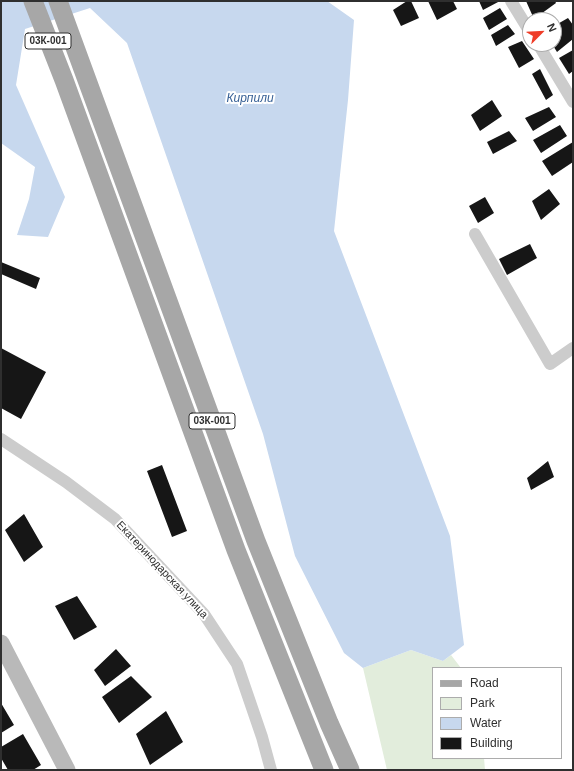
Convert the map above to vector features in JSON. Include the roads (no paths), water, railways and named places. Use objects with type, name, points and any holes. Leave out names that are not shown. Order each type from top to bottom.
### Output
[{"type":"main road","name":"03К-001","points":[[33,1],[64,80],[236,550],[324,770]]},
{"type":"main road","name":"03К-001","points":[[58,1],[256,541],[328,723],[350,770]]},
{"type":"main road","points":[[1,643],[67,770]]},
{"type":"street","points":[[511,1],[522,19]]},
{"type":"street","points":[[543,52],[573,102]]},
{"type":"street","points":[[475,234],[550,364],[573,348]]},
{"type":"street","name":"Екатеринодарская улица","points":[[1,439],[66,482],[115,519],[204,614],[237,664],[262,737],[271,770]]},
{"type":"water","name":"Кирпили","points":[[1,1],[327,1],[354,20],[348,100],[334,231],[450,536],[464,645],[443,661],[411,650],[363,668],[344,653],[295,556],[263,434],[127,43],[90,8],[25,29],[16,85],[65,197],[48,237],[17,235],[29,199],[35,167],[1,143]]}]
